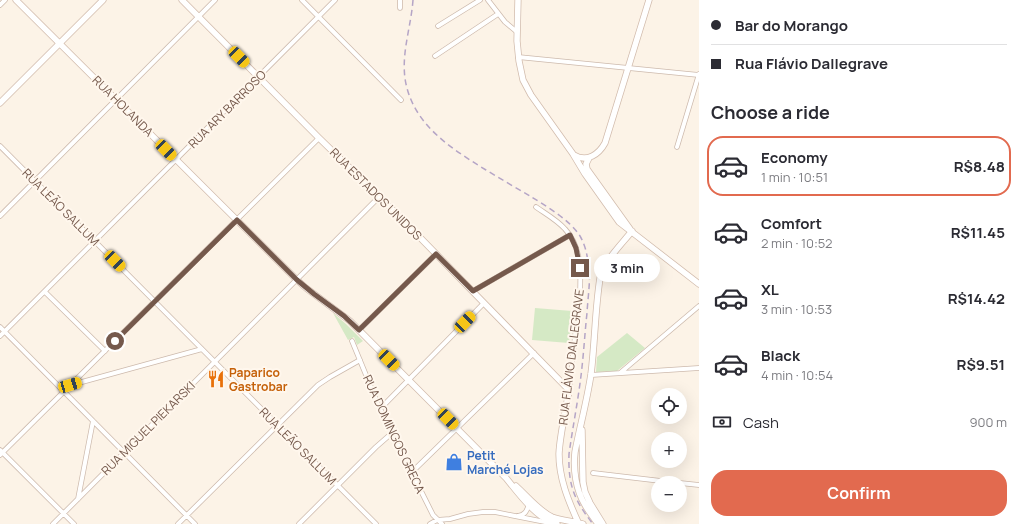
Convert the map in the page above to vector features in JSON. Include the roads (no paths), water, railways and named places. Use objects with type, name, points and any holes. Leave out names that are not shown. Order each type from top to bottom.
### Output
[{"type":"main road","name":"RUA HOLANDA","points":[[16,0],[297,280],[344,316],[359,330],[506,478],[529,504],[546,519],[557,522]]},
{"type":"main road","points":[[0,103],[103,0]]},
{"type":"main road","name":"RUA ESTADOS UNIDOS","points":[[182,0],[473,291],[569,390]]},
{"type":"main road","points":[[518,0],[518,57],[521,73],[526,87],[573,154],[584,174],[624,227],[632,231],[699,284]]},
{"type":"main road","points":[[632,231],[587,169],[586,164],[589,158],[600,151],[605,143],[649,0]]},
{"type":"main road","points":[[573,154],[580,158],[589,158]]},
{"type":"main road","name":"RUA FLÁVIO DALLEGRAVE","points":[[598,524],[581,496],[575,475],[574,460],[591,374],[595,345],[600,278],[604,268],[632,231]]},
{"type":"main road","name":"RUA FLÁVIO DALLEGRAVE","points":[[569,390],[561,435],[559,455],[560,468],[565,492],[581,523]]},
{"type":"main road","name":"RUA FLÁVIO DALLEGRAVE","points":[[582,423],[583,482],[585,492],[603,524]]},
{"type":"main road","name":"RUA HOLANDA","points":[[506,478],[557,522]]},
{"type":"main road","points":[[593,524],[594,517]]},
{"type":"main road","points":[[557,522],[581,523]]},
{"type":"street","points":[[0,5],[5,0]]},
{"type":"street","points":[[0,216],[215,0]]},
{"type":"street","points":[[302,0],[401,100]]},
{"type":"street","name":"RUA ARY BARROSO","points":[[0,336],[336,0]]},
{"type":"street","points":[[400,0],[400,8]]},
{"type":"street","points":[[438,26],[480,0]]},
{"type":"street","points":[[488,0],[505,22],[517,32]]},
{"type":"street","points":[[435,56],[498,14]]},
{"type":"street","points":[[518,57],[699,75],[677,147]]},
{"type":"street","points":[[74,524],[1,452],[64,392],[320,138]]},
{"type":"street","name":"RUA LEÃO SALLUM","points":[[0,146],[376,524]]},
{"type":"street","name":"RUA MIGUEL PIEKARSKI","points":[[53,524],[379,197]]},
{"type":"street","name":"RUA FLÁVIO DALLEGRAVE","points":[[536,207],[558,223],[570,235],[576,248],[580,268],[579,307],[569,390]]},
{"type":"street","points":[[473,291],[570,235]]},
{"type":"street","points":[[359,330],[436,254]]},
{"type":"street","points":[[44,292],[104,351]]},
{"type":"street","points":[[380,410],[484,303]]},
{"type":"street","points":[[620,373],[699,306]]},
{"type":"street","points":[[0,327],[195,524]]},
{"type":"street","name":"RUA DOMINGOS GRECA","points":[[352,341],[380,410],[433,515],[442,524]]},
{"type":"street","points":[[70,385],[202,349]]},
{"type":"street","points":[[412,472],[534,354]]},
{"type":"street","points":[[178,524],[324,381],[360,360]]},
{"type":"street","points":[[591,374],[699,368]]},
{"type":"street","points":[[78,499],[93,421]]},
{"type":"street","points":[[299,524],[392,433]]},
{"type":"street","points":[[593,473],[651,480]]},
{"type":"street","points":[[687,484],[699,485]]},
{"type":"street","points":[[516,516],[526,512],[529,504]]},
{"type":"street","points":[[430,524],[437,520],[450,519],[483,512],[495,512],[539,522],[557,522]]},
{"type":"railway","points":[[413,0],[405,52],[404,74],[411,99],[426,124],[460,154],[543,204],[564,219],[576,230],[584,245],[589,270],[589,291],[582,367],[569,454],[569,465],[571,483],[574,492],[581,507],[593,524]]},
{"type":"place","name":"Paparico Gastrobar","points":[[216,379]]},
{"type":"place","name":"Petit Marché Lojas","points":[[454,462]]}]
